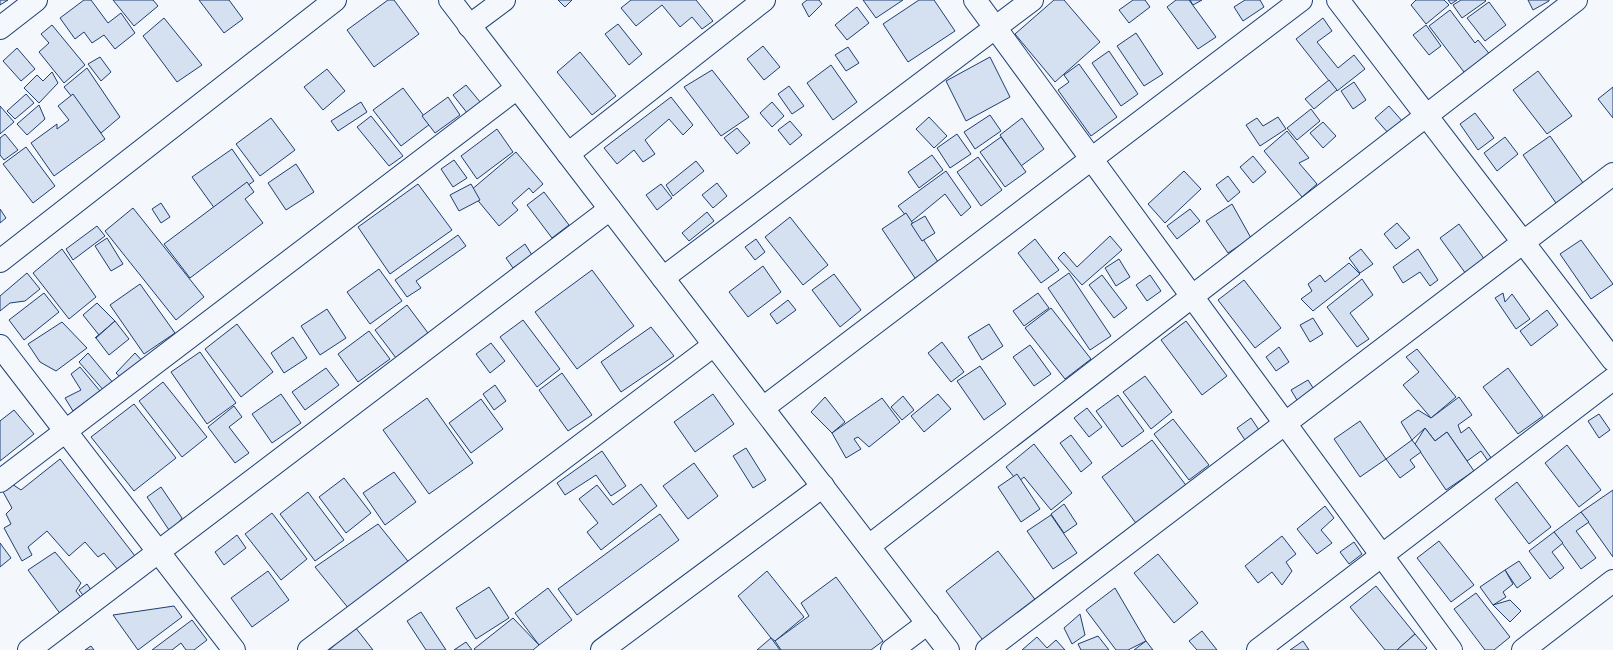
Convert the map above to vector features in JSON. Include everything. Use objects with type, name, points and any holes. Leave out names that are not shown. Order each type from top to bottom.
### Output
[{"type":"street","points":[[0,28],[36,0]]},
{"type":"street","points":[[0,261],[335,0]]},
{"type":"street","points":[[451,0],[469,26],[948,650]]},
{"type":"street","points":[[469,26],[504,0]]},
{"type":"street","points":[[568,154],[764,0]]},
{"type":"street","points":[[975,0],[1451,650]]},
{"type":"street","points":[[663,278],[1032,0]]},
{"type":"street","points":[[763,408],[1301,0]]},
{"type":"street","points":[[1338,0],[1613,360]]},
{"type":"street","points":[[869,546],[1576,0]]},
{"type":"street","points":[[0,481],[518,88]]},
{"type":"street","points":[[987,650],[1613,174]]},
{"type":"street","points":[[29,650],[610,209]]},
{"type":"street","points":[[309,650],[714,345]]},
{"type":"street","points":[[0,346],[234,650]]},
{"type":"street","points":[[1258,650],[1613,379]]},
{"type":"street","points":[[602,650],[823,486]]},
{"type":"street","points":[[1523,650],[1613,581]]},
{"type":"street","points":[[892,650],[928,623]]},
{"type":"building","points":[[0,0],[8,0],[0,5]]},
{"type":"building","points":[[84,0],[91,0],[108,23],[121,13],[135,33],[115,49],[104,35],[92,43],[84,32],[75,39],[60,18]]},
{"type":"building","points":[[113,0],[153,0],[158,6],[134,26]]},
{"type":"building","points":[[199,0],[229,0],[243,19],[224,33]]},
{"type":"building","points":[[388,0],[394,0],[419,34],[374,67],[347,30]]},
{"type":"building","points":[[558,0],[572,0],[565,7]]},
{"type":"building","points":[[631,0],[696,0],[713,21],[702,29],[692,17],[680,27],[662,5],[636,26],[621,8]]},
{"type":"building","points":[[807,0],[819,0],[822,4],[809,17],[802,4]]},
{"type":"building","points":[[863,0],[903,0],[876,18]]},
{"type":"building","points":[[919,0],[934,0],[955,31],[908,62],[883,24]]},
{"type":"building","points":[[1054,0],[1064,0],[1100,42],[1055,82],[1015,34]]},
{"type":"building","points":[[1133,0],[1145,0],[1150,7],[1129,23],[1119,10]]},
{"type":"building","points":[[1176,0],[1189,0],[1216,37],[1198,49],[1167,7]]},
{"type":"building","points":[[1190,0],[1202,0],[1193,5]]},
{"type":"building","points":[[1245,0],[1260,0],[1264,7],[1243,21],[1234,7]]},
{"type":"building","points":[[1416,0],[1444,0],[1449,5],[1426,24],[1411,5]]},
{"type":"building","points":[[1448,0],[1457,0],[1451,4]]},
{"type":"building","points":[[1461,0],[1486,1],[1462,18],[1453,5]]},
{"type":"building","points":[[1528,0],[1549,0],[1549,1],[1533,10]]},
{"type":"building","points":[[1489,2],[1506,25],[1485,41],[1467,18]]},
{"type":"building","points":[[857,7],[869,23],[847,40],[835,25]]},
{"type":"building","points":[[1450,10],[1475,43],[1478,40],[1492,57],[1467,76],[1429,26]]},
{"type":"building","points":[[164,18],[202,65],[177,82],[143,36]]},
{"type":"building","points":[[1323,18],[1332,31],[1317,42],[1338,68],[1354,55],[1365,69],[1337,91],[1296,39]]},
{"type":"building","points":[[618,24],[642,54],[629,65],[605,34]]},
{"type":"building","points":[[52,25],[85,65],[64,83],[39,52],[49,43],[41,34]]},
{"type":"building","points":[[1426,25],[1441,46],[1429,55],[1413,35]]},
{"type":"building","points":[[1136,33],[1163,74],[1144,86],[1117,46]]},
{"type":"building","points":[[763,46],[780,67],[764,80],[747,59]]},
{"type":"building","points":[[848,47],[859,63],[846,71],[835,55]]},
{"type":"building","points":[[17,48],[35,69],[21,81],[3,61]]},
{"type":"building","points":[[1109,51],[1138,94],[1121,106],[1092,63]]},
{"type":"building","points":[[580,52],[616,96],[592,115],[557,72]]},
{"type":"building","points":[[100,57],[111,72],[101,81],[88,64]]},
{"type":"building","points":[[990,57],[1010,97],[966,121],[946,81]]},
{"type":"building","points":[[1079,64],[1117,117],[1091,136],[1058,90],[1069,82],[1064,75]]},
{"type":"building","points":[[831,65],[857,102],[833,120],[807,83]]},
{"type":"building","points":[[87,68],[120,117],[101,133],[64,87]]},
{"type":"building","points":[[327,69],[345,91],[323,110],[304,87]]},
{"type":"building","points":[[712,70],[749,117],[721,136],[684,87]]},
{"type":"building","points":[[1538,71],[1572,116],[1547,134],[1513,90]]},
{"type":"building","points":[[52,72],[58,83],[39,103],[24,88],[37,75],[43,81]]},
{"type":"building","points":[[1329,80],[1337,90],[1314,109],[1305,99]]},
{"type":"building","points":[[1354,82],[1366,100],[1353,109],[1341,91]]},
{"type":"building","points":[[466,85],[481,103],[468,114],[453,95]]},
{"type":"building","points":[[789,86],[804,106],[792,114],[778,94]]},
{"type":"building","points":[[1613,87],[1613,118],[1598,99]]},
{"type":"building","points":[[403,88],[430,124],[401,146],[373,110]]},
{"type":"building","points":[[26,94],[34,103],[15,119],[7,111]]},
{"type":"building","points":[[73,94],[105,139],[54,176],[31,143],[57,124],[57,129],[69,120],[58,106]]},
{"type":"building","points":[[448,97],[460,115],[435,133],[422,116]]},
{"type":"building","points":[[671,97],[693,125],[683,135],[669,119],[645,140],[655,154],[643,162],[634,150],[617,164],[604,148]]},
{"type":"building","points":[[361,102],[367,112],[338,131],[331,121]]},
{"type":"building","points":[[772,102],[784,116],[772,127],[760,113]]},
{"type":"building","points":[[39,105],[45,119],[27,135],[17,124]]},
{"type":"building","points":[[0,106],[14,122],[0,134]]},
{"type":"building","points":[[1389,106],[1403,122],[1389,134],[1375,118]]},
{"type":"building","points":[[1311,109],[1320,121],[1297,140],[1287,128]]},
{"type":"building","points":[[1475,113],[1494,138],[1478,150],[1460,124]]},
{"type":"building","points":[[990,115],[1001,131],[975,149],[964,132]]},
{"type":"building","points":[[371,116],[403,156],[389,166],[357,127]]},
{"type":"building","points":[[929,117],[947,136],[934,148],[916,129]]},
{"type":"building","points":[[1278,117],[1286,129],[1260,146],[1246,125],[1257,118],[1263,126]]},
{"type":"building","points":[[271,118],[295,150],[260,176],[236,144]]},
{"type":"building","points":[[1022,118],[1044,149],[1021,166],[1000,135]]},
{"type":"building","points":[[790,121],[802,135],[790,145],[778,130]]},
{"type":"building","points":[[1323,122],[1336,136],[1323,148],[1310,133]]},
{"type":"building","points":[[737,128],[750,143],[737,154],[724,138]]},
{"type":"building","points":[[497,129],[513,152],[477,179],[461,156]]},
{"type":"building","points":[[1287,131],[1309,158],[1299,163],[1317,184],[1302,197],[1264,151]]},
{"type":"building","points":[[5,134],[18,150],[4,160],[0,155],[0,138]]},
{"type":"building","points":[[957,134],[971,154],[950,168],[937,148]]},
{"type":"building","points":[[1550,136],[1586,187],[1558,206],[1523,155]]},
{"type":"building","points":[[1001,137],[1026,172],[1005,187],[980,152]]},
{"type":"building","points":[[1505,137],[1518,154],[1497,171],[1484,153]]},
{"type":"building","points":[[26,147],[55,186],[33,203],[3,164]]},
{"type":"building","points":[[232,149],[254,181],[215,209],[192,177]]},
{"type":"building","points":[[516,152],[543,184],[533,193],[529,188],[512,203],[518,210],[499,226],[470,191]]},
{"type":"building","points":[[932,155],[943,170],[919,188],[908,172]]},
{"type":"building","points":[[1253,156],[1266,172],[1253,183],[1240,167]]},
{"type":"building","points":[[978,157],[1002,190],[981,206],[957,172]]},
{"type":"building","points":[[454,160],[467,178],[453,187],[441,169]]},
{"type":"building","points":[[696,161],[704,171],[673,196],[666,185]]},
{"type":"building","points":[[296,164],[314,192],[286,210],[268,183]]},
{"type":"building","points":[[946,171],[971,207],[961,216],[945,194],[911,222],[898,206]]},
{"type":"building","points":[[1184,171],[1201,189],[1165,223],[1148,204]]},
{"type":"building","points":[[1228,176],[1240,192],[1228,202],[1216,185]]},
{"type":"building","points":[[247,182],[254,192],[245,199],[263,223],[190,278],[164,244]]},
{"type":"building","points":[[717,183],[727,196],[713,208],[702,195]]},
{"type":"building","points":[[418,184],[452,230],[390,274],[358,227]]},
{"type":"building","points":[[471,184],[480,200],[459,211],[450,195]]},
{"type":"building","points":[[661,184],[672,198],[657,210],[646,195]]},
{"type":"building","points":[[544,192],[569,225],[552,238],[527,205]]},
{"type":"building","points":[[161,203],[170,217],[161,223],[152,209]]},
{"type":"building","points":[[1232,204],[1251,238],[1228,253],[1206,221]]},
{"type":"building","points":[[133,208],[204,297],[176,320],[105,231]]},
{"type":"building","points":[[0,209],[6,218],[0,223]]},
{"type":"building","points":[[1190,209],[1200,221],[1177,239],[1167,226]]},
{"type":"building","points":[[707,212],[714,221],[689,241],[682,233]]},
{"type":"building","points":[[906,213],[940,265],[917,281],[882,229]]},
{"type":"building","points":[[925,216],[935,233],[922,241],[911,224]]},
{"type":"building","points":[[790,217],[828,265],[803,285],[765,237]]},
{"type":"building","points":[[1397,223],[1410,238],[1396,249],[1384,234]]},
{"type":"building","points":[[1459,224],[1485,260],[1466,274],[1440,238]]},
{"type":"building","points":[[97,226],[105,236],[73,260],[66,249]]},
{"type":"building","points":[[458,235],[466,246],[416,281],[421,288],[407,297],[395,280]]},
{"type":"building","points":[[1110,236],[1122,250],[1082,285],[1058,258],[1064,252],[1077,267]]},
{"type":"building","points":[[107,238],[123,264],[111,271],[95,246]]},
{"type":"building","points":[[756,239],[765,252],[755,260],[745,247]]},
{"type":"building","points":[[1035,239],[1059,270],[1041,283],[1018,253]]},
{"type":"building","points":[[1581,240],[1613,284],[1591,299],[1560,254]]},
{"type":"building","points":[[525,244],[532,255],[513,268],[506,258]]},
{"type":"building","points":[[62,249],[96,297],[69,319],[33,273]]},
{"type":"building","points":[[1361,249],[1373,264],[1360,273],[1349,258]]},
{"type":"building","points":[[1418,249],[1438,280],[1430,286],[1420,272],[1403,283],[1393,267]]},
{"type":"building","points":[[1119,259],[1130,277],[1116,286],[1105,268]]},
{"type":"building","points":[[1349,263],[1360,274],[1313,311],[1301,299],[1312,291],[1308,284],[1320,275],[1325,282]]},
{"type":"building","points":[[763,266],[781,292],[748,317],[729,292]]},
{"type":"building","points":[[379,269],[402,301],[370,324],[347,292]]},
{"type":"building","points":[[592,270],[634,326],[577,369],[535,312]]},
{"type":"building","points":[[27,273],[40,289],[25,301],[10,303],[0,311],[0,296]]},
{"type":"building","points":[[1069,273],[1111,336],[1090,350],[1048,288]]},
{"type":"building","points":[[834,274],[861,310],[840,327],[812,290]]},
{"type":"building","points":[[1102,275],[1127,308],[1114,318],[1089,285]]},
{"type":"building","points":[[1150,275],[1161,291],[1147,301],[1136,285]]},
{"type":"building","points":[[1362,279],[1373,295],[1350,313],[1369,339],[1357,347],[1327,307]]},
{"type":"building","points":[[1244,280],[1281,328],[1255,348],[1218,300]]},
{"type":"building","points":[[140,284],[175,333],[144,354],[110,305]]},
{"type":"building","points":[[44,293],[59,312],[24,340],[9,320]]},
{"type":"building","points":[[1038,293],[1049,308],[1024,326],[1013,311]]},
{"type":"building","points":[[1503,293],[1505,302],[1512,294],[1530,319],[1516,329],[1495,298]]},
{"type":"building","points":[[788,300],[796,310],[777,324],[770,314]]},
{"type":"building","points":[[97,303],[115,321],[99,335],[83,315]]},
{"type":"building","points":[[407,305],[428,333],[396,358],[375,330]]},
{"type":"building","points":[[1051,308],[1091,359],[1065,379],[1025,328]]},
{"type":"building","points":[[327,309],[346,338],[320,355],[301,326]]},
{"type":"building","points":[[1547,310],[1558,325],[1531,346],[1520,331]]},
{"type":"building","points":[[1313,318],[1323,334],[1310,342],[1300,325]]},
{"type":"building","points":[[523,320],[560,369],[537,387],[500,337]]},
{"type":"building","points":[[115,321],[129,339],[109,355],[96,338]]},
{"type":"building","points":[[1186,321],[1227,376],[1202,395],[1161,340]]},
{"type":"building","points":[[62,322],[87,348],[56,371],[40,362],[28,344]]},
{"type":"building","points":[[237,324],[273,372],[241,397],[205,349]]},
{"type":"building","points":[[989,324],[1003,346],[982,360],[968,337]]},
{"type":"building","points":[[651,327],[674,356],[621,392],[601,362]]},
{"type":"building","points":[[369,331],[390,359],[358,382],[338,354]]},
{"type":"building","points":[[293,337],[307,358],[284,373],[271,353]]},
{"type":"building","points":[[942,342],[964,372],[951,382],[928,353]]},
{"type":"building","points":[[491,343],[505,361],[490,373],[476,354]]},
{"type":"building","points":[[1030,345],[1051,374],[1034,386],[1013,357]]},
{"type":"building","points":[[1279,347],[1289,362],[1276,371],[1266,357]]},
{"type":"building","points":[[1417,349],[1456,397],[1431,418],[1403,385],[1419,372],[1406,357]]},
{"type":"building","points":[[200,352],[236,403],[207,424],[171,372]]},
{"type":"building","points":[[88,353],[114,384],[105,392],[79,362]]},
{"type":"building","points":[[135,353],[145,364],[127,383],[116,373]]},
{"type":"building","points":[[980,366],[1006,404],[984,420],[957,381]]},
{"type":"building","points":[[80,367],[100,391],[73,411],[65,398],[81,390],[71,374]]},
{"type":"building","points":[[326,368],[339,385],[305,410],[292,392]]},
{"type":"building","points":[[1508,368],[1543,416],[1518,434],[1483,387]]},
{"type":"building","points":[[562,373],[592,415],[568,431],[539,390]]},
{"type":"building","points":[[1145,376],[1172,412],[1151,429],[1123,392]]},
{"type":"building","points":[[1308,380],[1317,394],[1300,405],[1291,390]]},
{"type":"building","points":[[163,382],[207,437],[182,457],[139,401]]},
{"type":"building","points":[[495,385],[506,401],[494,410],[483,394]]},
{"type":"building","points":[[281,394],[301,423],[272,443],[252,414]]},
{"type":"building","points":[[713,394],[734,424],[695,452],[674,422]]},
{"type":"building","points":[[938,394],[951,409],[924,432],[911,416]]},
{"type":"building","points":[[1118,395],[1144,431],[1122,447],[1096,411]]},
{"type":"building","points":[[903,396],[914,410],[902,420],[891,407]]},
{"type":"building","points":[[825,397],[845,422],[832,433],[811,412]]},
{"type":"building","points":[[1459,397],[1472,415],[1458,425],[1461,433],[1469,427],[1492,459],[1488,461],[1481,451],[1467,461],[1447,432],[1435,441],[1425,428],[1412,440],[1401,422],[1418,410],[1431,418]]},
{"type":"building","points":[[427,398],[473,463],[429,494],[383,430]]},
{"type":"building","points":[[882,398],[900,422],[869,447],[858,437],[854,439],[861,449],[846,458],[832,433]]},
{"type":"building","points":[[481,399],[503,429],[471,453],[449,423]]},
{"type":"building","points":[[134,404],[176,458],[134,491],[91,437]]},
{"type":"building","points":[[234,406],[242,417],[229,427],[249,453],[235,463],[208,427]]},
{"type":"building","points":[[1087,408],[1102,427],[1089,437],[1074,418]]},
{"type":"building","points":[[14,410],[34,434],[0,461],[0,421]]},
{"type":"building","points":[[1599,414],[1610,430],[1599,438],[1588,421]]},
{"type":"building","points":[[1251,418],[1261,433],[1247,443],[1237,428]]},
{"type":"building","points":[[1173,419],[1209,465],[1189,480],[1154,434]]},
{"type":"building","points":[[1360,421],[1386,459],[1360,477],[1334,439]]},
{"type":"building","points":[[1425,428],[1435,441],[1447,432],[1474,471],[1446,490],[1415,444]]},
{"type":"building","points":[[1071,435],[1092,463],[1081,472],[1060,443]]},
{"type":"building","points":[[1152,440],[1188,488],[1138,526],[1102,477]]},
{"type":"building","points":[[1412,440],[1421,452],[1410,460],[1415,467],[1400,478],[1386,459]]},
{"type":"building","points":[[1034,444],[1072,493],[1051,510],[1024,477],[1018,482],[1006,467]]},
{"type":"building","points":[[1567,445],[1601,490],[1579,507],[1545,463]]},
{"type":"building","points":[[746,448],[766,480],[753,488],[733,456]]},
{"type":"building","points":[[602,451],[626,486],[611,496],[596,475],[565,495],[557,483]]},
{"type":"building","points":[[60,459],[135,556],[118,570],[104,553],[98,557],[85,542],[69,556],[47,531],[28,547],[32,555],[22,561],[4,528],[11,524],[6,514],[12,508],[2,490],[12,484],[21,490]]},
{"type":"building","points":[[694,463],[718,496],[688,519],[663,486]]},
{"type":"building","points":[[394,472],[416,502],[385,525],[363,493]]},
{"type":"building","points":[[1017,474],[1040,509],[1021,522],[998,487]]},
{"type":"building","points":[[344,478],[371,513],[346,533],[319,497]]},
{"type":"building","points":[[1517,482],[1551,527],[1529,544],[1495,499]]},
{"type":"building","points":[[641,484],[657,506],[601,550],[587,532],[598,523],[579,499],[597,485],[613,505]]},
{"type":"building","points":[[161,487],[182,518],[171,533],[147,497]]},
{"type":"building","points":[[1613,490],[1613,557],[1581,512]]},
{"type":"building","points":[[308,492],[344,540],[315,561],[280,514]]},
{"type":"building","points":[[1064,504],[1077,524],[1064,533],[1051,514]]},
{"type":"building","points":[[1325,506],[1334,518],[1321,530],[1332,543],[1317,554],[1297,529]]},
{"type":"building","points":[[1581,512],[1589,522],[1576,531],[1596,558],[1581,569],[1554,532]]},
{"type":"building","points":[[272,513],[307,559],[281,580],[245,534]]},
{"type":"building","points":[[660,514],[679,540],[577,615],[558,589]]},
{"type":"building","points":[[1051,515],[1077,553],[1053,569],[1027,531]]},
{"type":"building","points":[[378,524],[411,565],[349,609],[315,567]]},
{"type":"building","points":[[1554,532],[1563,543],[1552,552],[1564,568],[1550,579],[1529,551]]},
{"type":"building","points":[[237,535],[246,548],[224,565],[215,552]]},
{"type":"building","points":[[1282,536],[1296,554],[1286,562],[1292,571],[1282,585],[1272,572],[1258,583],[1245,566]]},
{"type":"building","points":[[1439,541],[1474,585],[1451,602],[1417,558]]},
{"type":"building","points":[[1354,542],[1362,554],[1349,564],[1340,552]]},
{"type":"building","points":[[0,543],[11,558],[0,567]]},
{"type":"building","points":[[998,551],[1037,602],[985,643],[946,591]]},
{"type":"building","points":[[55,552],[81,583],[76,591],[86,604],[64,619],[28,570]]},
{"type":"building","points":[[1158,554],[1198,603],[1174,623],[1134,573]]},
{"type":"building","points":[[1519,561],[1531,578],[1517,588],[1505,570]]},
{"type":"building","points":[[1505,570],[1513,584],[1503,592],[1506,597],[1493,605],[1480,587]]},
{"type":"building","points":[[268,571],[289,600],[252,627],[231,598]]},
{"type":"building","points":[[767,571],[804,617],[775,641],[738,596]]},
{"type":"building","points":[[836,577],[883,641],[871,650],[781,650],[775,641],[809,616],[801,603]]},
{"type":"building","points":[[87,584],[95,596],[88,602],[79,590]]},
{"type":"building","points":[[1376,586],[1415,634],[1397,650],[1385,650],[1350,607]]},
{"type":"building","points":[[489,587],[509,618],[476,639],[456,608]]},
{"type":"building","points":[[548,588],[572,620],[539,645],[515,613]]},
{"type":"building","points":[[1115,588],[1146,641],[1128,650],[1116,650],[1086,610]]},
{"type":"building","points":[[1476,593],[1510,637],[1494,650],[1485,650],[1454,609]]},
{"type":"building","points":[[1510,600],[1521,611],[1510,622],[1493,605]]},
{"type":"building","points":[[174,606],[182,617],[138,650],[113,615]]},
{"type":"building","points":[[421,612],[446,650],[426,650],[407,621]]},
{"type":"building","points":[[1080,614],[1085,635],[1072,644],[1064,628]]},
{"type":"building","points":[[513,618],[539,645],[533,650],[474,649]]},
{"type":"building","points":[[192,620],[207,640],[194,650],[186,650],[181,643],[172,650],[152,650]]},
{"type":"building","points":[[355,627],[373,650],[329,650]]},
{"type":"building","points":[[1202,631],[1217,650],[1197,650],[1189,641]]},
{"type":"building","points":[[1415,634],[1427,648],[1425,650],[1397,650]]},
{"type":"building","points":[[1098,636],[1109,650],[1081,650],[1078,644]]},
{"type":"building","points":[[1037,637],[1047,648],[1056,640],[1065,650],[1022,650]]},
{"type":"building","points":[[771,638],[780,650],[757,650]]},
{"type":"building","points":[[1146,641],[1153,650],[1134,650]]},
{"type":"building","points":[[1303,641],[1309,650],[1290,650]]},
{"type":"building","points":[[466,642],[472,650],[454,650]]},
{"type":"building","points":[[91,646],[94,650],[85,650]]}]
